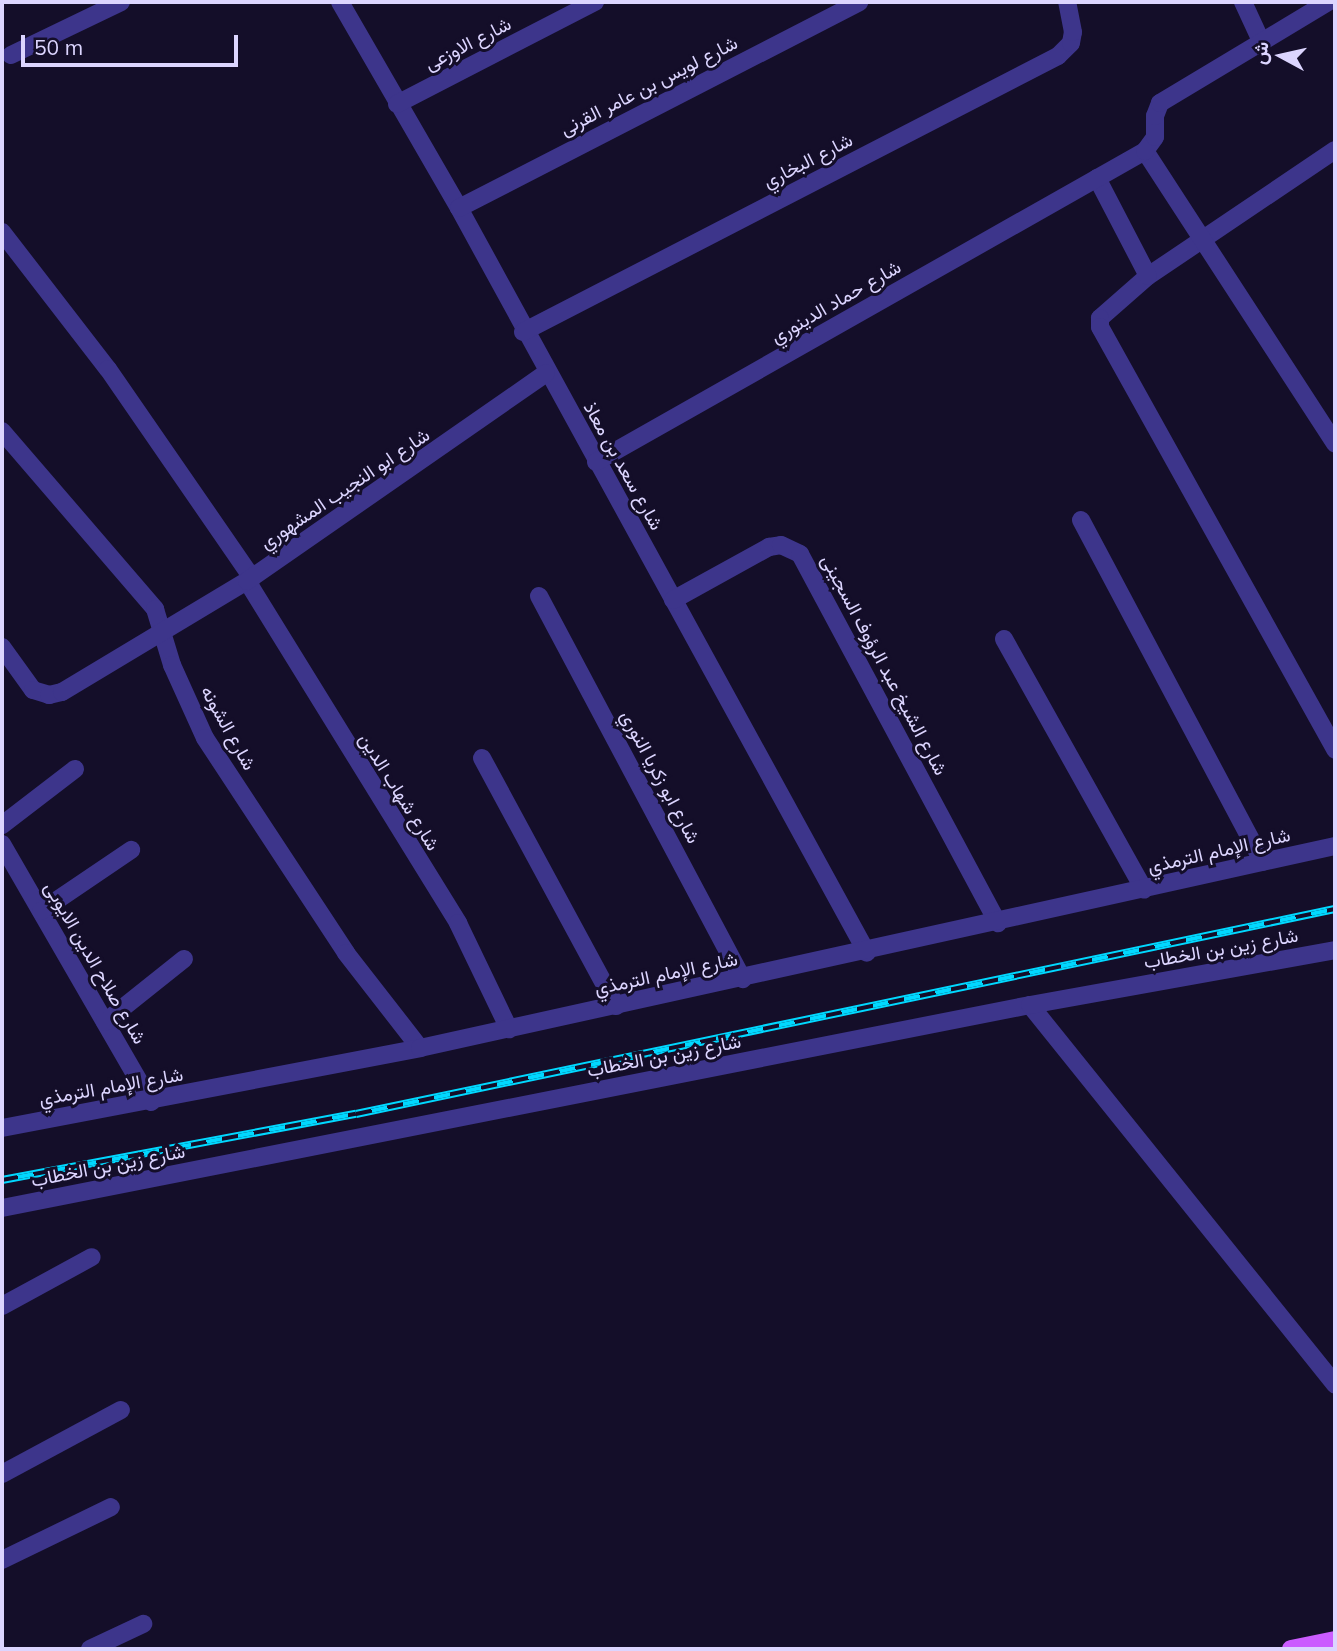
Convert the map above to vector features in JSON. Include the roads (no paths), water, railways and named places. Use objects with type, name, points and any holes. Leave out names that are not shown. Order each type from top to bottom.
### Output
[{"type":"main road","points":[[1292,1649],[1335,1640]]},
{"type":"street","points":[[11,55],[121,2]]},
{"type":"street","name":"شارع الاوزعى","points":[[397,104],[595,2]]},
{"type":"street","name":"شارع لويس بن عامر القرنى","points":[[459,208],[859,2]]},
{"type":"street","name":"شارع البخاري","points":[[523,332],[1058,56],[1071,43],[1073,32],[1067,2]]},
{"type":"street","points":[[1242,2],[1261,41]]},
{"type":"street","points":[[1328,2],[1160,103],[1155,116],[1155,137],[1145,151],[1335,444]]},
{"type":"street","name":"شارع سعد بن معاذ","points":[[345,3],[397,104],[459,208],[523,332],[867,953]]},
{"type":"street","points":[[1335,150],[1202,237],[1148,276],[1104,310],[1100,327],[1335,750]]},
{"type":"street","name":"شارع حماد الدينوري","points":[[596,462],[1145,151]]},
{"type":"street","points":[[1097,178],[1148,276]]},
{"type":"street","name":"شارع شهاب الدين","points":[[2,232],[108,369],[249,580],[458,923],[509,1029]]},
{"type":"street","name":"شارع ابو النجيب المشهوري","points":[[2,647],[33,690],[49,695],[62,692],[164,634],[249,580],[546,373]]},
{"type":"street","name":"شارع الشونه","points":[[2,431],[142,592],[164,634],[172,665],[205,738],[346,953],[420,1048]]},
{"type":"street","points":[[1082,520],[1263,862]]},
{"type":"street","name":"شارع الشيخ عبد الرؤوف السجينى","points":[[673,600],[769,547],[781,545],[800,554],[998,922]]},
{"type":"street","name":"شارع ابو زكريا النوري","points":[[539,596],[743,979]]},
{"type":"street","points":[[1004,639],[1144,889]]},
{"type":"street","points":[[482,758],[616,1006]]},
{"type":"street","points":[[2,825],[75,769]]},
{"type":"street","name":"شارع صلاح الدين الايوبى","points":[[2,844],[151,1102]]},
{"type":"street","name":"شارع الإمام الترمذي","points":[[2,1128],[151,1102],[420,1048],[867,953],[1335,846]]},
{"type":"street","points":[[41,911],[131,850]]},
{"type":"street","name":"شارع زين بن الخطاب","points":[[2,1208],[1030,1005],[1335,950]]},
{"type":"street","points":[[105,1022],[184,959]]},
{"type":"street","points":[[1030,1005],[1335,1385]]},
{"type":"street","points":[[2,1306],[92,1257]]},
{"type":"street","points":[[2,1474],[121,1410]]},
{"type":"street","points":[[2,1560],[111,1507]]},
{"type":"street","points":[[90,1649],[143,1624]]},
{"type":"railway","points":[[2,1180],[356,1114],[1335,909]]}]
